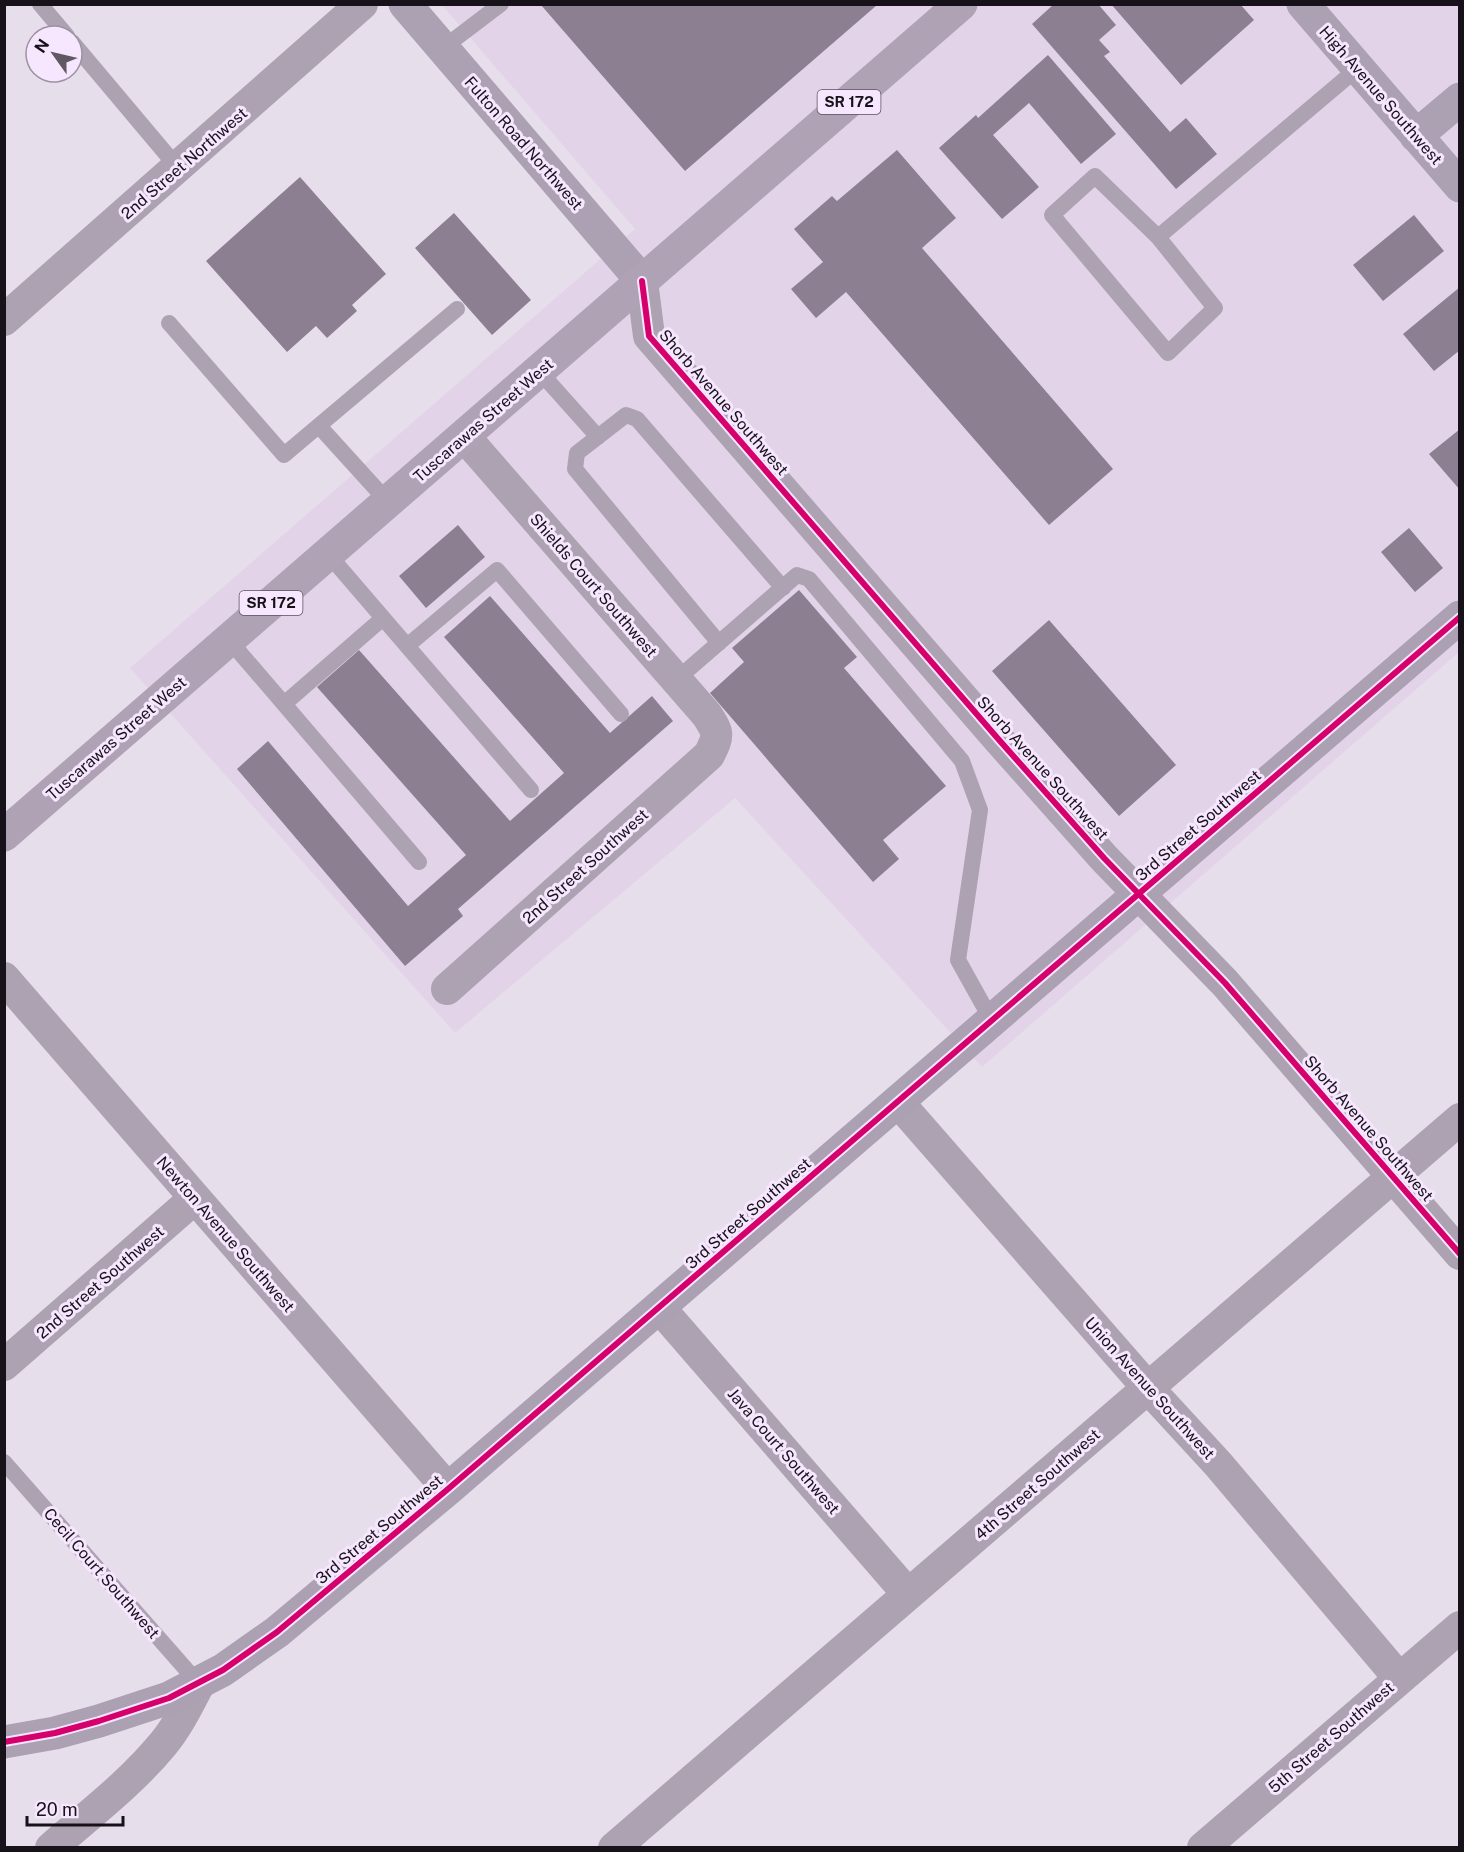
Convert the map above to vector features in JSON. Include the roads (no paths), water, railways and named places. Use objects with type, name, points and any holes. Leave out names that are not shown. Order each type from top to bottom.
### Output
[{"type":"main road","name":"Tuscarawas Street West","points":[[4,835],[961,4]]},
{"type":"street","name":"2nd Street Northwest","points":[[4,321],[362,4]]},
{"type":"street","name":"Fulton Road Northwest","points":[[405,4],[642,281]]},
{"type":"street","name":"High Avenue Southwest","points":[[1302,4],[1460,186]]},
{"type":"street","points":[[1416,136],[1460,99]]},
{"type":"street","name":"Shorb Avenue Southwest","points":[[642,281],[649,336],[1007,750],[1104,858],[1225,983],[1460,1254]]},
{"type":"street","name":"Shields Court Southwest","points":[[464,436],[707,715],[718,738]]},
{"type":"street","name":"3rd Street Southwest","points":[[4,1742],[55,1733],[169,1698],[199,1684],[238,1660],[308,1607],[1460,617]]},
{"type":"street","name":"2nd Street Southwest","points":[[447,989],[709,755],[718,738]]},
{"type":"street","name":"Newton Avenue Southwest","points":[[4,978],[448,1489]]},
{"type":"street","name":"Union Avenue Southwest","points":[[898,1102],[1148,1388],[1218,1464],[1399,1678]]},
{"type":"street","name":"4th Street Southwest","points":[[619,1846],[1460,1119]]},
{"type":"street","name":"2nd Street Southwest","points":[[4,1365],[195,1198]]},
{"type":"street","name":"Java Court Southwest","points":[[659,1307],[908,1594]]},
{"type":"street","name":"5th Street Southwest","points":[[1203,1848],[1460,1627]]},
{"type":"street","points":[[51,1848],[128,1781],[164,1743],[180,1720],[199,1684]]},
{"type":"lane","points":[[40,4],[57,24]]},
{"type":"lane","points":[[443,48],[501,4]]},
{"type":"lane","points":[[84,56],[178,168]]},
{"type":"lane","points":[[1158,237],[1358,68]]},
{"type":"lane","points":[[1095,176],[1158,237],[1215,308],[1168,353],[1052,215],[1095,176]]},
{"type":"lane","points":[[169,323],[284,454],[457,309]]},
{"type":"lane","points":[[539,371],[598,437]]},
{"type":"lane","points":[[719,643],[575,469],[577,453],[626,415],[637,419],[783,588]]},
{"type":"lane","points":[[320,426],[388,502]]},
{"type":"lane","points":[[328,554],[531,789]]},
{"type":"lane","points":[[407,646],[497,570],[621,714]]},
{"type":"lane","points":[[676,680],[797,575],[809,579],[962,761],[980,810],[958,960],[992,1021]]},
{"type":"lane","points":[[284,704],[383,618]]},
{"type":"lane","points":[[229,640],[419,862]]},
{"type":"lane","name":"Cecil Court Southwest","points":[[4,1462],[199,1684]]}]
